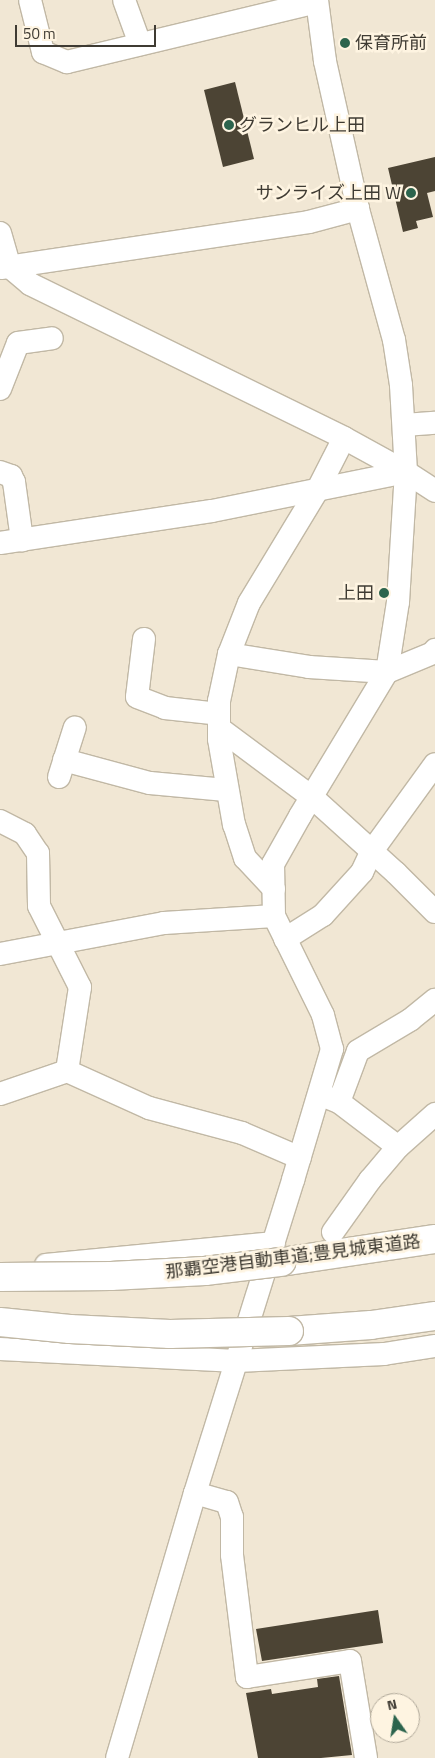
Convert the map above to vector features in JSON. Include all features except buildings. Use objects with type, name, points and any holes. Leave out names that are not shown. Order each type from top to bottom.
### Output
[{"type":"highway","name":"那覇空港自動車道;豊見城東道路","points":[[0,1277],[206,1271],[277,1253],[435,1239]]},
{"type":"highway","points":[[0,1322],[70,1329],[170,1334],[289,1331],[371,1325],[435,1316]]},
{"type":"street","points":[[30,0],[43,52],[67,62],[317,1],[325,61],[358,208],[394,340],[402,385],[406,472],[398,602],[387,672],[273,864],[274,916],[323,1015],[332,1049],[329,1098]]},
{"type":"street","points":[[124,0],[140,44]]},
{"type":"street","points":[[5,268],[309,222],[358,208]]},
{"type":"street","points":[[0,233],[5,268],[30,284],[344,438],[406,472],[435,491]]},
{"type":"street","points":[[0,389],[18,343],[52,338]]},
{"type":"street","points":[[404,425],[435,423]]},
{"type":"street","points":[[274,889],[245,858],[234,824],[226,790],[219,721],[219,701],[228,654],[249,603],[318,488],[344,438]]},
{"type":"street","points":[[0,472],[11,476],[14,482],[22,540]]},
{"type":"street","points":[[0,543],[212,511],[318,488],[406,472]]},
{"type":"street","points":[[144,639],[137,697],[165,708],[219,721],[313,798],[372,851],[435,912]]},
{"type":"street","points":[[228,654],[309,667],[387,672],[434,653]]},
{"type":"street","points":[[75,727],[62,769],[150,783],[226,790]]},
{"type":"street","points":[[285,939],[324,915],[362,872],[372,851],[435,764]]},
{"type":"street","points":[[0,821],[25,834],[38,853],[39,906],[60,944],[80,987],[67,1071]]},
{"type":"street","points":[[0,954],[164,923],[274,916]]},
{"type":"street","points":[[117,1758],[195,1493],[237,1361],[277,1253],[300,1158],[329,1098],[358,1051],[410,1020],[435,1000]]},
{"type":"street","points":[[0,1094],[67,1071],[149,1108],[242,1133],[300,1158]]},
{"type":"street","points":[[329,1098],[398,1147]]},
{"type":"street","points":[[332,1232],[370,1180],[398,1147],[435,1114]]},
{"type":"street","points":[[0,1268],[277,1253]]},
{"type":"street","points":[[0,1349],[237,1361],[384,1354],[435,1346]]},
{"type":"street","points":[[195,1493],[227,1502],[232,1517],[232,1555],[247,1677],[350,1661],[366,1758]]},
{"type":"place","name":"保育所前","points":[[345,43]]},
{"type":"place","name":"グランヒル上田","points":[[229,125]]},
{"type":"place","name":"サンライズ上田 W","points":[[411,193]]},
{"type":"place","name":"上田","points":[[384,593]]}]
